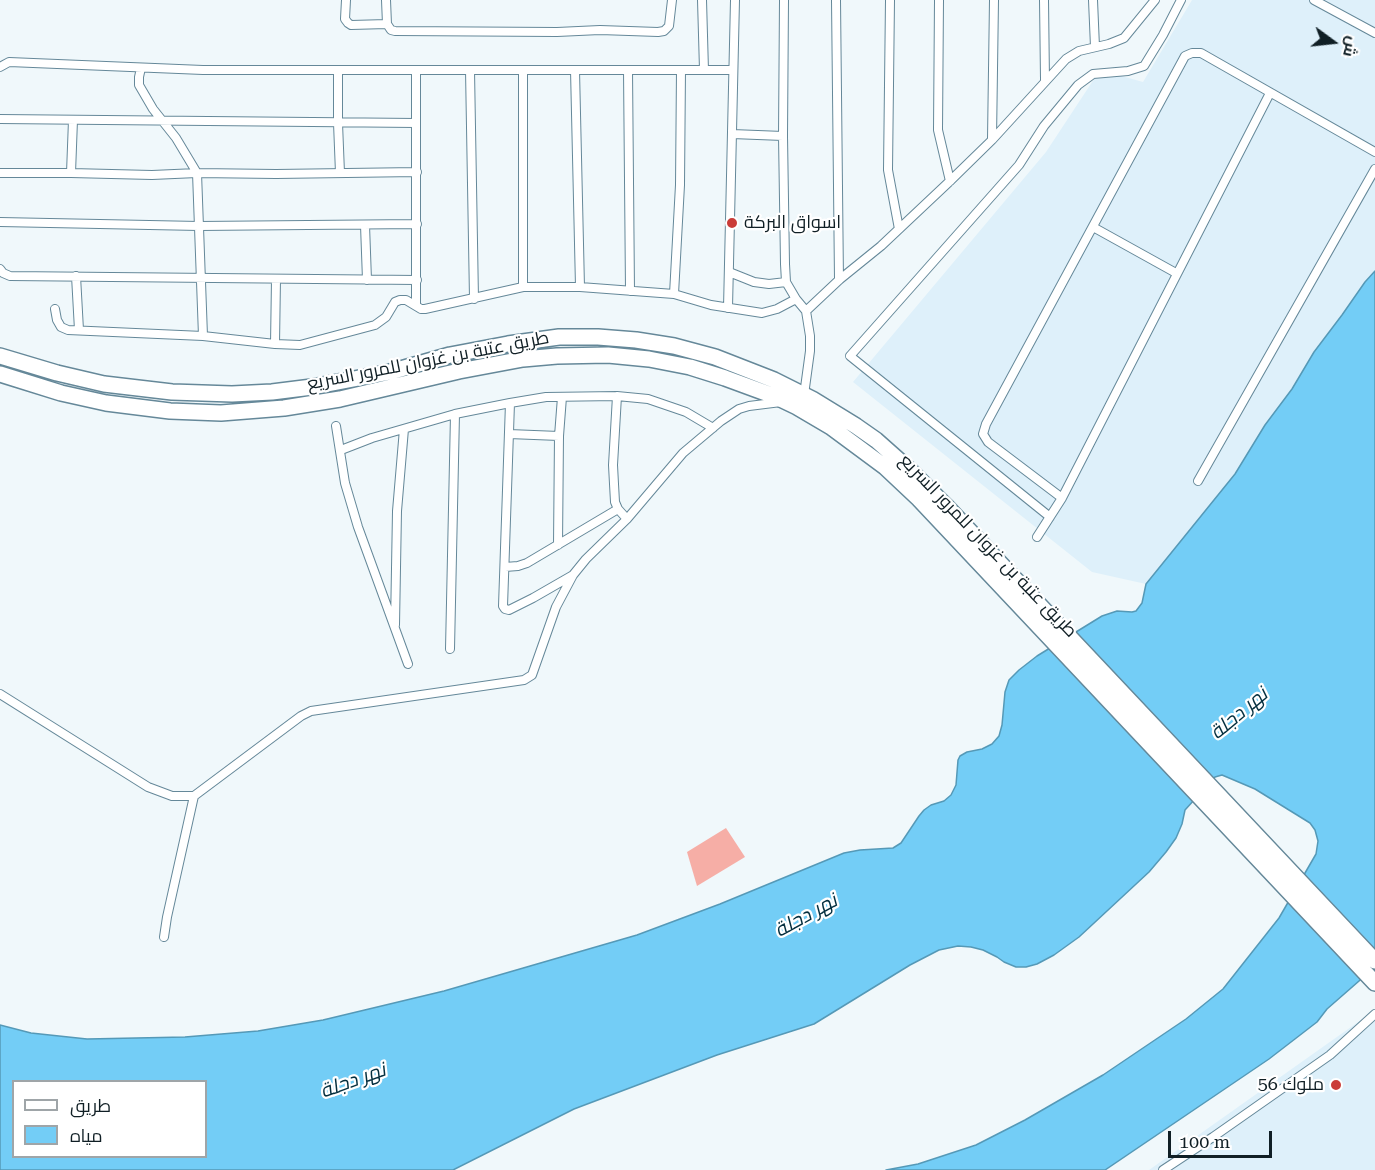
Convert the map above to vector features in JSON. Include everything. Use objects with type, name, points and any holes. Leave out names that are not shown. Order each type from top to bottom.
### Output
[{"type":"highway","name":"طريق عتبة بن غزوان للمرور السريع","points":[[0,356],[104,384],[172,392],[232,394],[312,387],[390,372],[450,355],[559,337],[598,337],[655,343],[695,351],[755,372],[804,395],[818,411],[919,499],[1375,983]]},
{"type":"highway","name":"طريق عتبة بن غزوان للمرور السريع","points":[[0,374],[61,393],[106,403],[170,411],[221,412],[275,409],[331,401],[459,371],[523,359],[565,355],[608,355],[649,359],[690,367],[856,426],[876,440],[929,489],[1375,961]]},
{"type":"street","points":[[346,0],[345,19],[351,25],[387,24]]},
{"type":"street","points":[[386,0],[387,24],[395,31],[557,32],[600,30],[661,32],[667,29],[670,23],[672,0]]},
{"type":"street","points":[[702,0],[704,70]]},
{"type":"street","points":[[728,308],[735,0]]},
{"type":"street","points":[[784,0],[783,136],[786,282],[806,311],[810,336],[804,395]]},
{"type":"street","points":[[836,0],[839,280]]},
{"type":"street","points":[[890,0],[888,170],[899,229]]},
{"type":"street","points":[[939,0],[938,130],[950,181]]},
{"type":"street","points":[[992,140],[994,0]]},
{"type":"street","points":[[1044,0],[1045,80]]},
{"type":"street","points":[[1093,0],[1095,47]]},
{"type":"street","points":[[1050,518],[850,356],[1019,165],[1044,126],[1078,85],[1093,74],[1144,66],[1181,0]]},
{"type":"street","points":[[1314,0],[1375,33]]},
{"type":"street","points":[[806,311],[839,280],[881,246],[950,181],[992,140],[1066,59],[1079,51],[1124,38],[1153,1]]},
{"type":"street","points":[[1062,498],[988,442],[984,434],[986,424],[1185,56],[1201,53],[1375,152]]},
{"type":"street","points":[[0,67],[9,62],[203,70],[733,70]]},
{"type":"street","points":[[141,68],[138,77],[140,85],[153,109],[176,138],[197,172],[203,336]]},
{"type":"street","points":[[338,70],[340,173]]},
{"type":"street","points":[[416,70],[416,305]]},
{"type":"street","points":[[470,70],[474,299]]},
{"type":"street","points":[[523,70],[523,287]]},
{"type":"street","points":[[575,70],[580,287]]},
{"type":"street","points":[[628,70],[630,291]]},
{"type":"street","points":[[674,294],[680,185],[681,70]]},
{"type":"street","points":[[1037,537],[1062,498],[1270,93]]},
{"type":"street","points":[[0,119],[416,123]]},
{"type":"street","points":[[71,173],[73,120]]},
{"type":"street","points":[[732,134],[783,136]]},
{"type":"street","points":[[1198,481],[1375,169]]},
{"type":"street","points":[[0,173],[152,175],[197,172],[276,174],[417,172]]},
{"type":"street","points":[[0,222],[199,226],[417,224]]},
{"type":"street","points":[[364,225],[367,280]]},
{"type":"street","points":[[1093,227],[1176,273]]},
{"type":"street","points":[[0,269],[9,276],[417,280]]},
{"type":"street","points":[[729,272],[754,282],[769,284],[786,282]]},
{"type":"street","points":[[76,276],[79,330]]},
{"type":"street","points":[[275,344],[276,279]]},
{"type":"street","points":[[55,309],[57,320],[62,327],[68,330],[203,336],[300,345],[375,325],[386,317],[395,302],[400,300],[406,300],[425,309],[523,287],[580,287],[674,294],[728,308],[762,313],[777,309],[796,299]]},
{"type":"street","points":[[341,450],[372,438],[455,414],[546,397],[617,396],[648,399],[686,412],[713,428]]},
{"type":"street","points":[[617,396],[615,502],[627,519]]},
{"type":"street","points":[[558,545],[559,436],[562,397]]},
{"type":"street","points":[[0,694],[148,787],[172,796],[194,796],[301,716],[312,711],[524,680],[532,675],[556,607],[573,575],[627,519],[683,453],[739,409],[786,402]]},
{"type":"street","points":[[510,403],[503,606],[509,610],[573,575]]},
{"type":"street","points":[[450,650],[455,414]]},
{"type":"street","points":[[336,426],[345,483],[358,527],[408,664]]},
{"type":"street","points":[[396,632],[397,511],[404,429]]},
{"type":"street","points":[[509,434],[559,436]]},
{"type":"street","points":[[505,567],[527,563],[618,509]]},
{"type":"street","points":[[164,937],[194,796]]},
{"type":"street","points":[[1163,1170],[1330,1055],[1375,1014]]},
{"type":"shaded area","points":[[1192,0],[1375,0],[1375,271],[1314,351],[1292,389],[1265,425],[1235,474],[1146,584],[1092,572],[853,382],[1046,152],[1100,70],[1143,82]]},
{"type":"shaded area","points":[[726,828],[745,857],[697,886],[687,852]]},
{"type":"shaded area","points":[[1375,1010],[1375,1170],[1149,1170]]},
{"type":"water","name":"نهر دجلة","points":[[1375,271],[1375,967],[1327,1009],[1317,1022],[1269,1059],[1105,1170],[886,1170],[918,1164],[976,1145],[1025,1120],[1103,1075],[1186,1019],[1223,989],[1279,918],[1316,854],[1318,841],[1310,823],[1255,789],[1222,775],[1215,777],[1185,810],[1176,838],[1149,872],[1079,937],[1037,964],[1016,967],[983,950],[971,947],[958,946],[939,950],[910,965],[814,1024],[717,1055],[574,1109],[453,1170],[0,1170],[0,1025],[31,1033],[87,1039],[185,1037],[258,1031],[323,1020],[444,991],[637,935],[844,853],[893,848],[901,843],[924,810],[944,801],[951,795],[956,785],[960,756],[992,744],[999,736],[1005,692],[1009,680],[1019,670],[1037,656],[1102,616],[1117,611],[1136,611],[1142,603],[1146,584],[1235,474],[1314,352]]},
{"type":"place","name":"اسواق البركة","points":[[732,223]]},
{"type":"place","name":"ملوك 56","points":[[1336,1085]]}]
